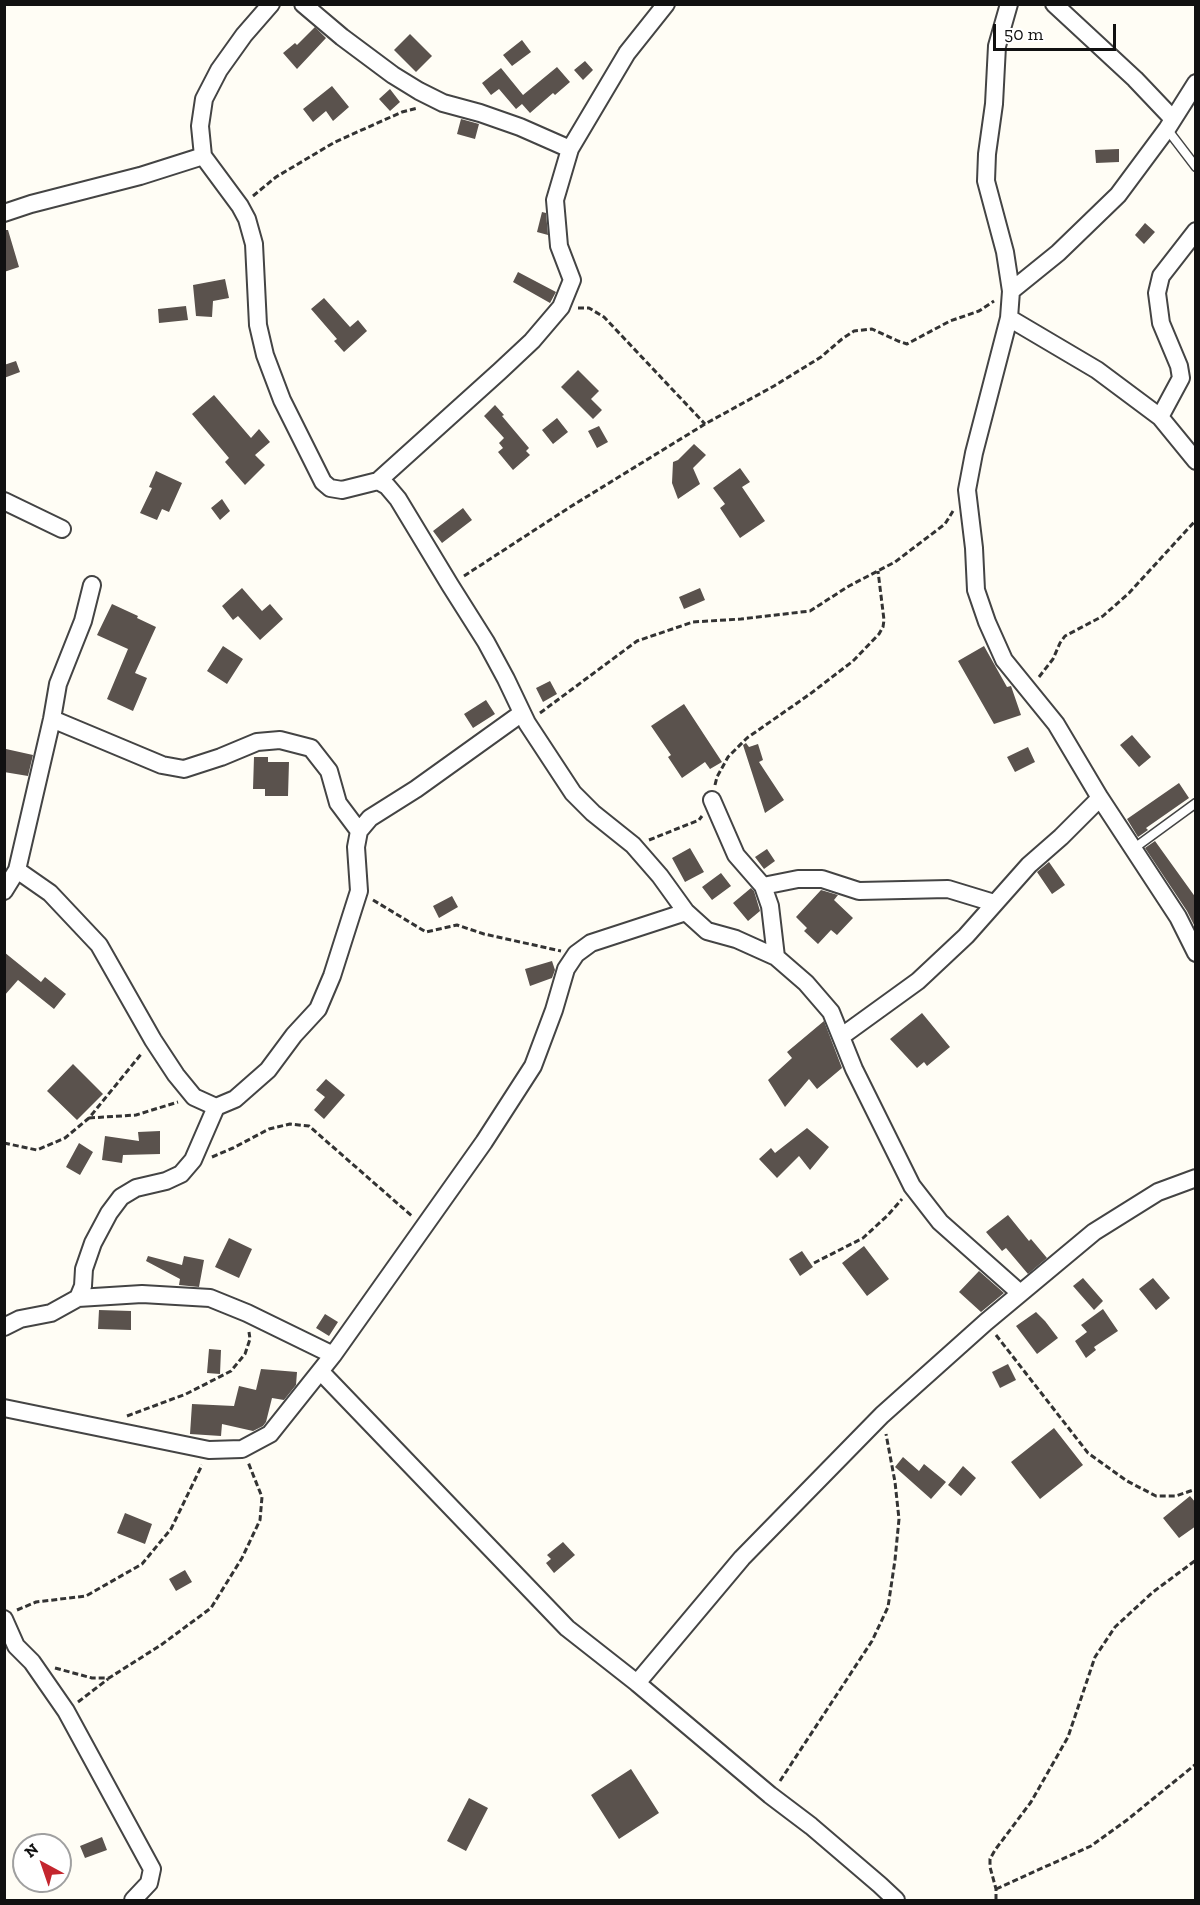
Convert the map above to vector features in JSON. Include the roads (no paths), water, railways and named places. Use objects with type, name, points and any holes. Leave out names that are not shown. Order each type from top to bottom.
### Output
[{"type":"street","points":[[271,4],[231,52],[204,99],[200,126],[203,156],[247,219],[254,243],[258,325],[265,355],[282,400],[323,482],[330,488],[342,490],[378,481],[532,341],[561,307],[572,280],[559,246],[555,200],[570,149],[627,54],[666,4]]},
{"type":"street","points":[[303,4],[342,37],[393,75],[419,91],[443,103],[490,116],[570,149]]},
{"type":"street","points":[[1009,4],[997,46],[986,181],[1005,252],[1011,291],[1009,318],[974,453],[967,490],[976,590],[1004,660],[1056,724],[1100,798],[1178,917],[1196,953]]},
{"type":"street","points":[[1054,4],[1135,79],[1170,124]]},
{"type":"street","points":[[1011,291],[1058,253],[1118,195],[1170,124],[1196,83]]},
{"type":"street","points":[[4,213],[140,176],[203,156]]},
{"type":"street","points":[[1160,417],[1181,378],[1179,366],[1161,323],[1157,293],[1161,276],[1196,231]]},
{"type":"street","points":[[1009,318],[1097,370],[1160,417],[1196,461]]},
{"type":"street","points":[[378,481],[387,486],[398,499],[486,642],[525,718],[573,793],[593,813],[633,845],[660,876],[686,912],[707,931],[744,942],[776,957],[806,983],[831,1012],[854,1068],[912,1186],[940,1222],[1020,1293]]},
{"type":"street","points":[[4,501],[62,529]]},
{"type":"street","points":[[4,891],[17,870],[58,684],[83,621],[92,585]]},
{"type":"street","points":[[78,1298],[83,1286],[84,1269],[93,1243],[109,1213],[121,1197],[136,1188],[166,1182],[181,1174],[192,1160],[216,1107],[235,1099],[268,1070],[294,1035],[318,1009],[332,976],[359,891],[356,847],[359,831],[370,818],[525,718]]},
{"type":"street","points":[[52,719],[162,765],[184,769],[221,757],[257,741],[280,740],[311,748],[328,771],[338,803],[359,831]]},
{"type":"street","points":[[842,1036],[918,981],[966,936],[1029,865],[1100,798]]},
{"type":"street","points":[[712,800],[736,855],[763,885],[771,906],[776,957]]},
{"type":"street","points":[[17,870],[50,893],[99,945],[153,1040],[176,1075],[194,1097],[216,1107]]},
{"type":"street","points":[[763,885],[798,879],[822,879],[859,891],[948,889],[994,903]]},
{"type":"street","points":[[4,1408],[209,1450],[242,1449],[270,1434],[321,1372],[484,1142],[533,1066],[554,1010],[566,969],[576,954],[591,942],[686,912]]},
{"type":"street","points":[[637,1683],[742,1558],[882,1415],[986,1322],[1094,1232],[1158,1192],[1196,1178]]},
{"type":"street","points":[[4,1326],[20,1319],[51,1313],[78,1298],[142,1294],[210,1299],[247,1313],[333,1355]]},
{"type":"street","points":[[321,1372],[567,1628],[811,1826],[896,1900]]},
{"type":"street","points":[[10,1615],[16,1646],[32,1662],[66,1711],[152,1869],[149,1883],[133,1900]]},
{"type":"lane","points":[[1170,124],[1196,167]]},
{"type":"lane","points":[[1133,849],[1196,803]]}]
